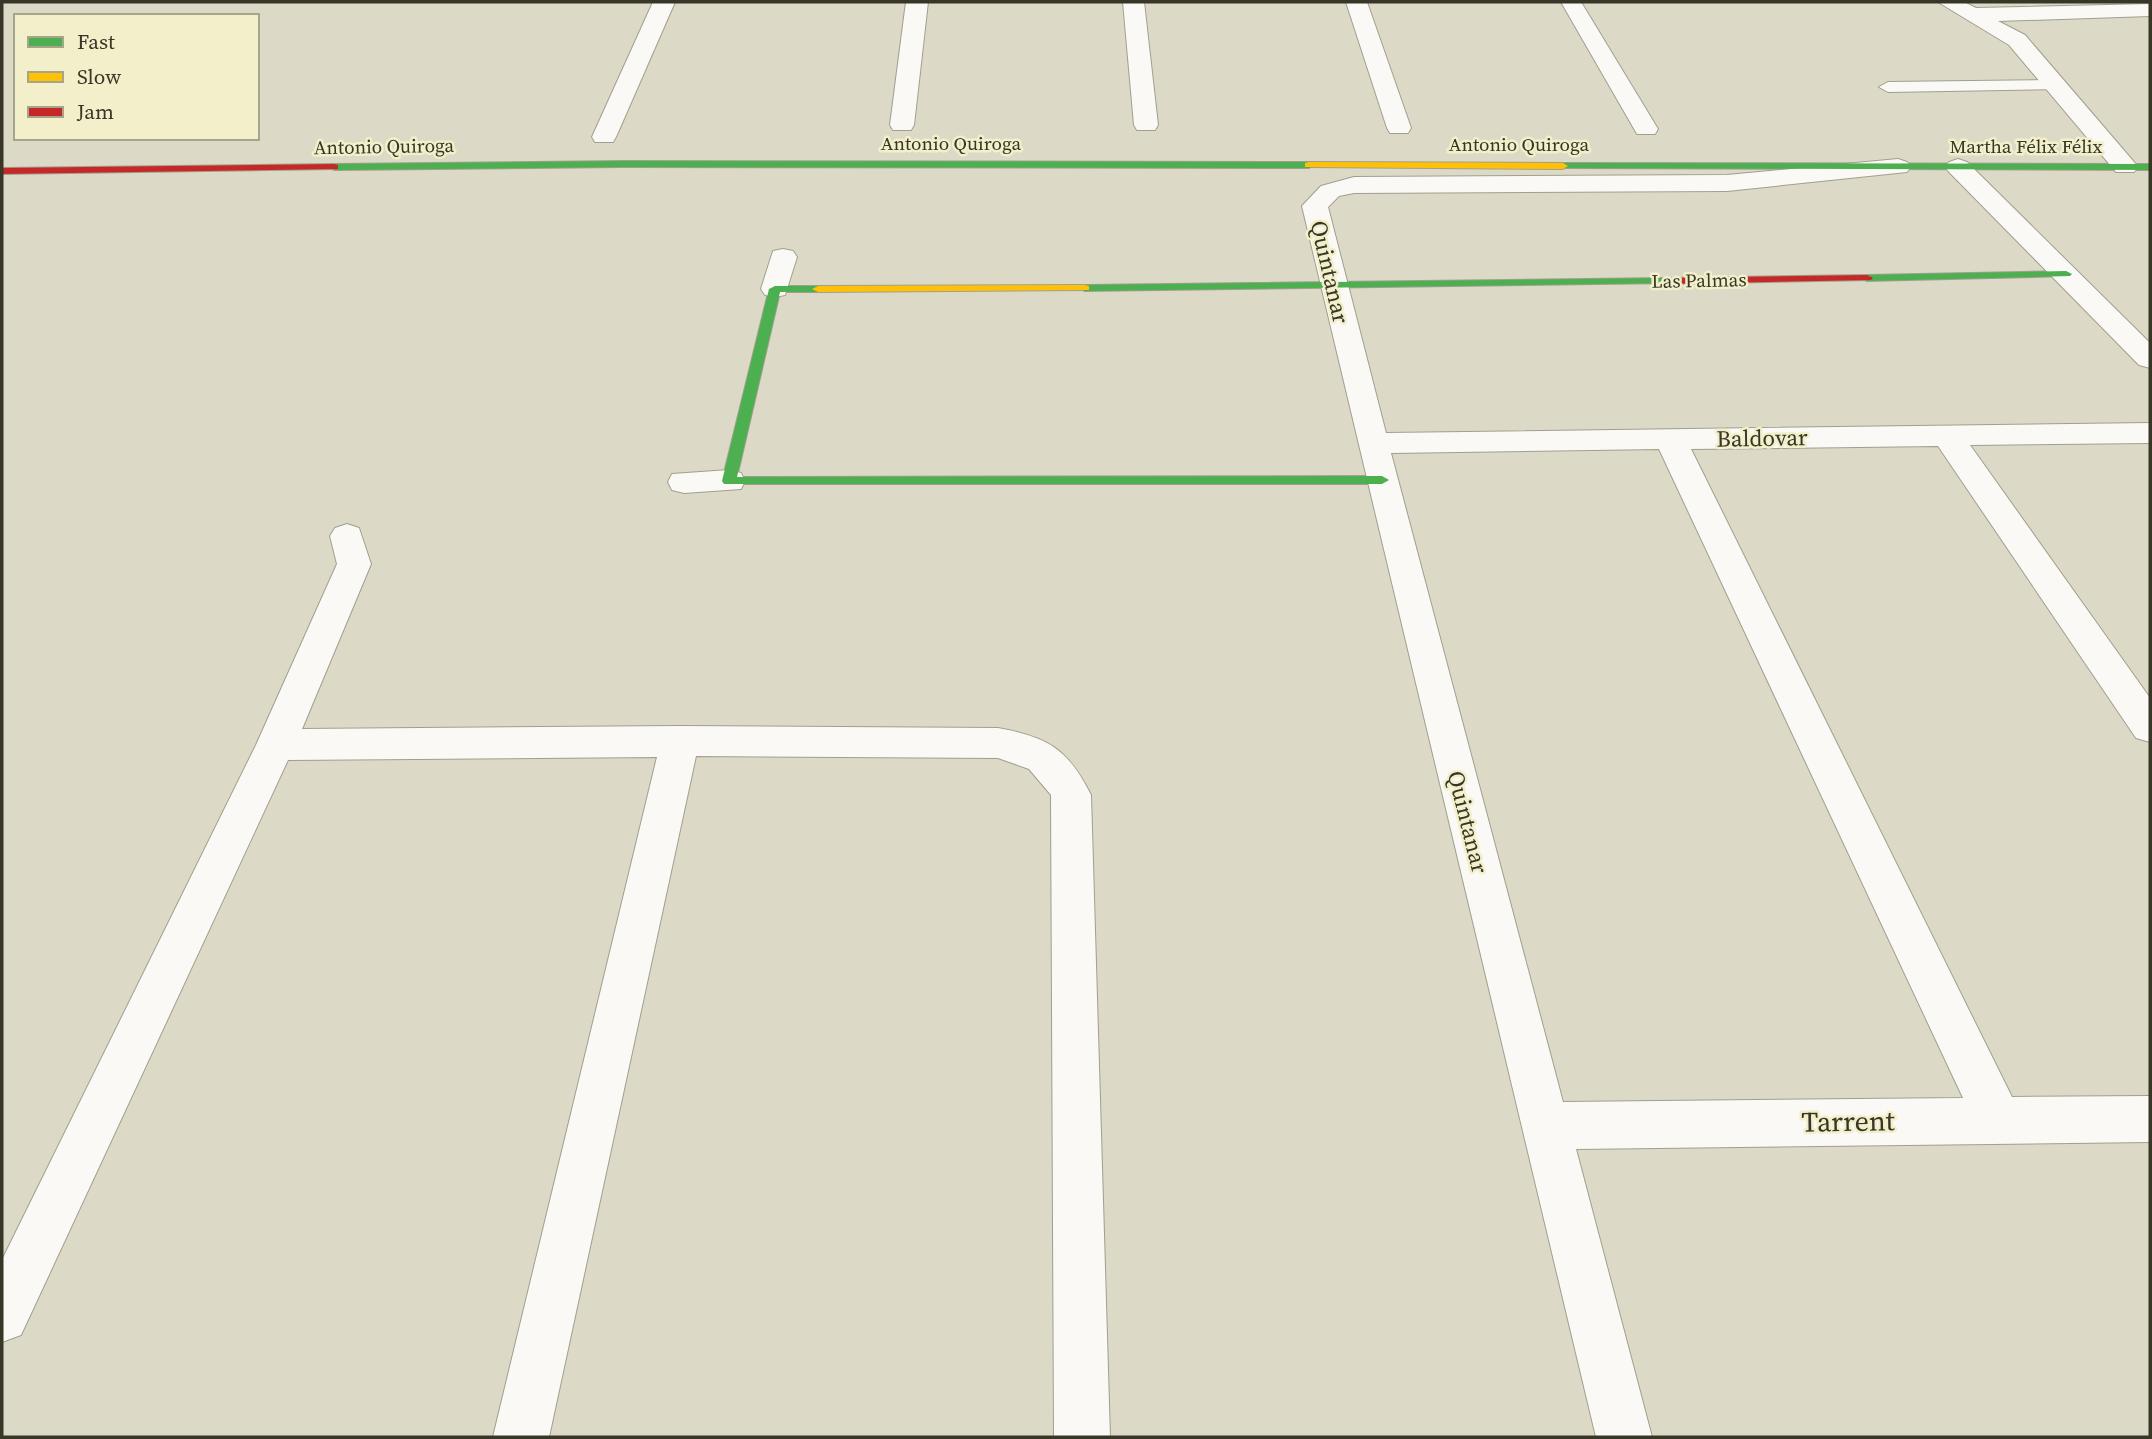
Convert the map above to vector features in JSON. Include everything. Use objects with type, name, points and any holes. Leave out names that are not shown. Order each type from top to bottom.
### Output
[{"type":"street","points":[[604,137],[664,2]]},
{"type":"street","points":[[902,125],[917,2]]},
{"type":"street","points":[[1133,2],[1146,125]]},
{"type":"street","points":[[1356,2],[1399,128]]},
{"type":"street","points":[[1571,2],[1646,129]]},
{"type":"street","points":[[1949,2],[2017,40],[2125,167]]},
{"type":"street","points":[[1974,16],[2150,10]]},
{"type":"street","name":"Antonio Quiroga","points":[[2,171],[623,164],[1901,167]]},
{"type":"street","name":"Martha Félix Félix","points":[[1901,167],[2150,167]]},
{"type":"street","name":"Quintanar","points":[[1623,1437],[1333,287],[1315,206],[1330,191],[1354,185],[1727,183],[1901,167]]},
{"type":"street","points":[[1958,167],[2150,359]]},
{"type":"street","points":[[729,481],[783,257]]},
{"type":"street","name":"Las Palmas","points":[[775,289],[1333,287],[2066,274]]},
{"type":"street","name":"Baldovar","points":[[1377,461],[1670,439],[2150,433]]},
{"type":"street","points":[[1947,436],[2150,727]]},
{"type":"street","points":[[1670,439],[1997,1118]]},
{"type":"street","points":[[684,482],[1377,461]]},
{"type":"street","points":[[2,1316],[276,746],[354,564],[347,536]]},
{"type":"street","points":[[276,746],[680,741],[998,743],[1025,747],[1047,760],[1062,776],[1071,795],[1082,1437]]},
{"type":"street","points":[[522,1437],[680,741]]},
{"type":"street","name":"Tarrent","points":[[1545,1126],[1997,1118],[2150,1119]]},
{"type":"lane","points":[[1888,87],[2055,85]]},
{"type":"traffic: fast","points":[[334,167],[623,164],[1309,165]]},
{"type":"traffic: fast","points":[[1563,166],[2150,167]]},
{"type":"traffic: fast","points":[[1867,278],[2066,274]]},
{"type":"traffic: fast","points":[[1085,288],[1668,281]]},
{"type":"traffic: fast","points":[[818,289],[775,289],[729,481],[1382,480]]},
{"type":"traffic: slow","points":[[1309,165],[1563,166]]},
{"type":"traffic: slow","points":[[818,289],[1085,288]]},
{"type":"traffic: jam","points":[[2,171],[334,167]]},
{"type":"traffic: jam","points":[[1668,281],[1867,278]]}]
